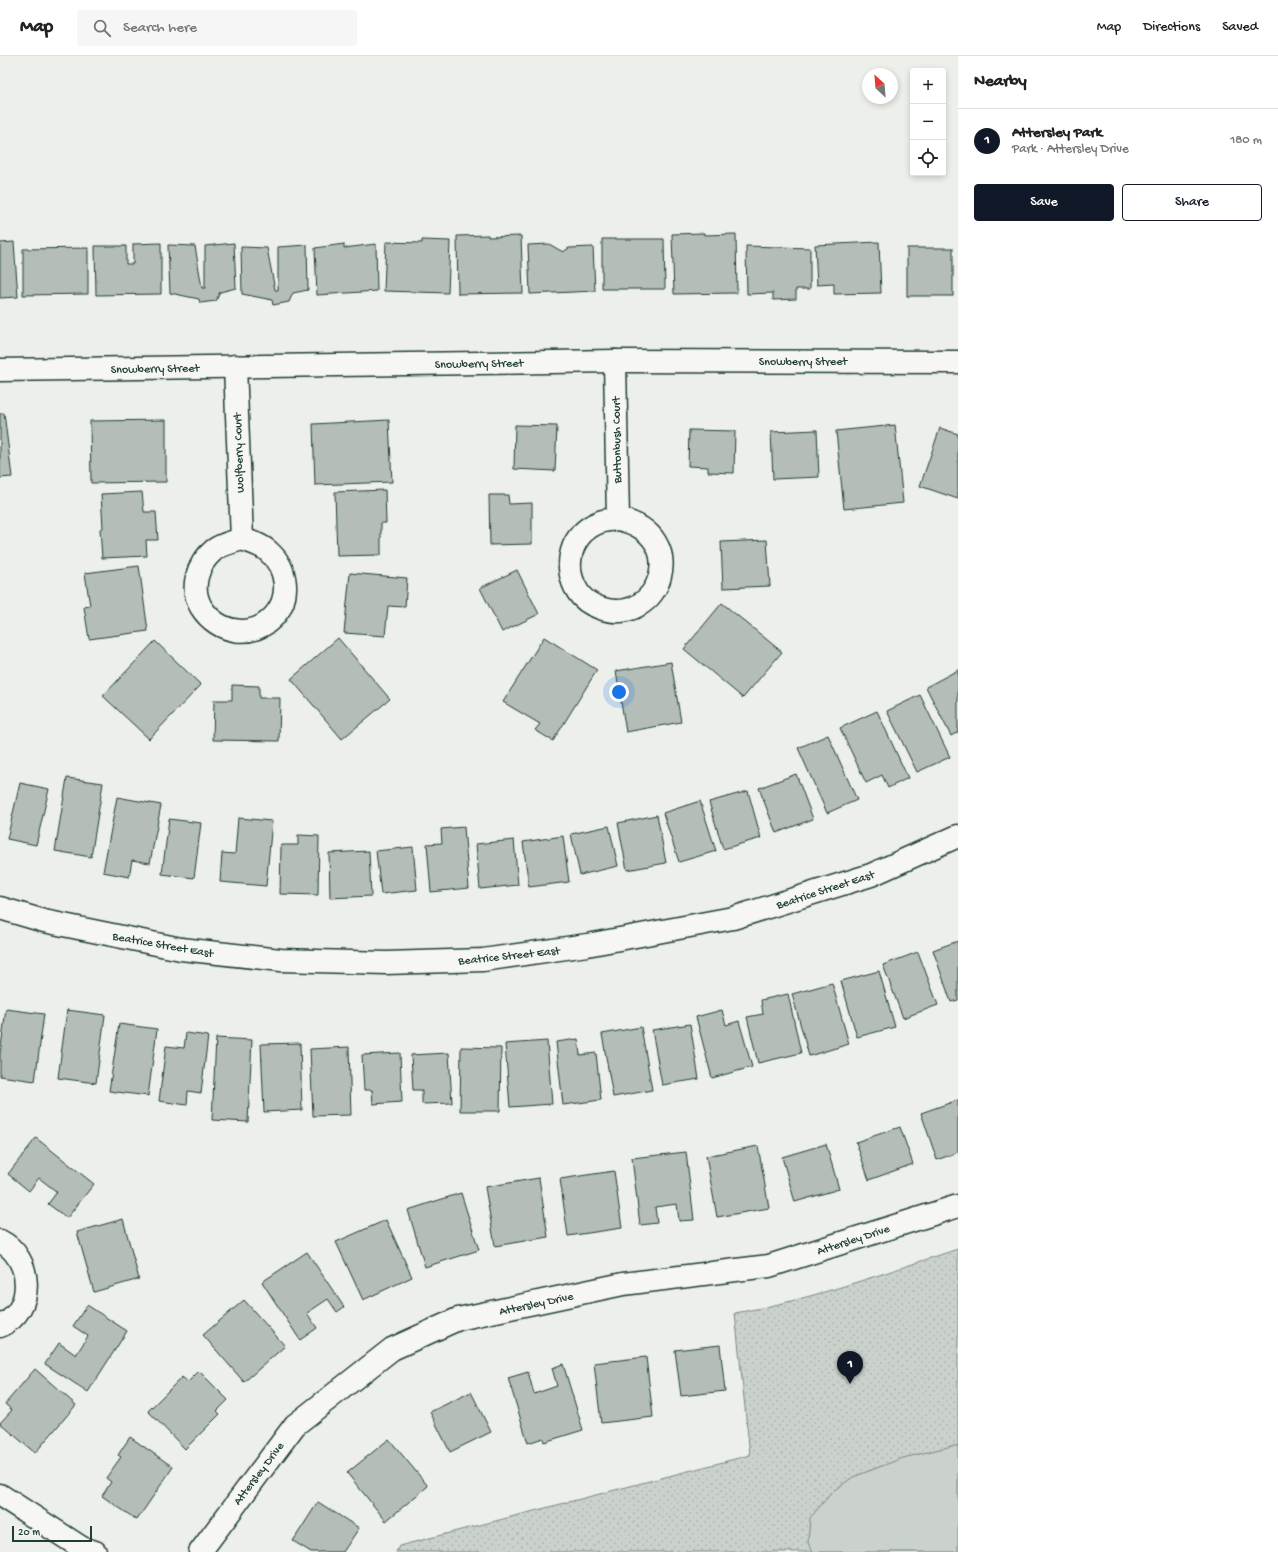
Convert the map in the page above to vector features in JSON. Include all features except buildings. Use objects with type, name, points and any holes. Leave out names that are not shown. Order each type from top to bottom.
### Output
[{"type":"street","name":"Snowberry Street","points":[[0,370],[615,361],[958,362]]},
{"type":"street","name":"Buttonbush Court","points":[[615,361],[618,519]]},
{"type":"street","name":"Wolfberry Court","points":[[235,366],[242,539]]},
{"type":"street","points":[[618,519],[630,522],[644,529],[654,540],[660,554],[661,570],[657,584],[649,598],[636,607],[621,611],[606,610],[592,605],[581,596],[573,583],[569,568],[571,554],[577,540],[587,529],[600,522],[618,519]]},
{"type":"street","points":[[242,539],[256,544],[268,551],[278,561],[284,574],[285,588],[283,603],[275,615],[263,625],[249,630],[233,631],[218,626],[207,616],[199,602],[196,587],[198,572],[205,560],[215,550],[228,543],[242,539]]},
{"type":"street","name":"Beatrice Street East","points":[[0,908],[44,921],[180,949],[280,960],[386,963],[483,960],[587,945],[733,918],[871,875],[958,836]]},
{"type":"street","name":"Attersley Drive","points":[[200,1552],[295,1425],[392,1349],[458,1319],[622,1284],[769,1266],[958,1206]]},
{"type":"street","points":[[0,1241],[7,1244],[18,1256],[25,1271],[26,1287],[23,1301],[15,1314],[0,1326]]},
{"type":"street","points":[[0,1495],[82,1548],[94,1552]]},
{"type":"shaded area","points":[[958,1249],[958,1552],[396,1552],[399,1546],[750,1455],[735,1313],[792,1301]]},
{"type":"shaded area","points":[[952,1446],[958,1446],[958,1552],[813,1552],[808,1543],[810,1518],[833,1491],[853,1477],[903,1458]]},
{"type":"place","name":"Attersley Park","points":[[850,1384]]}]
